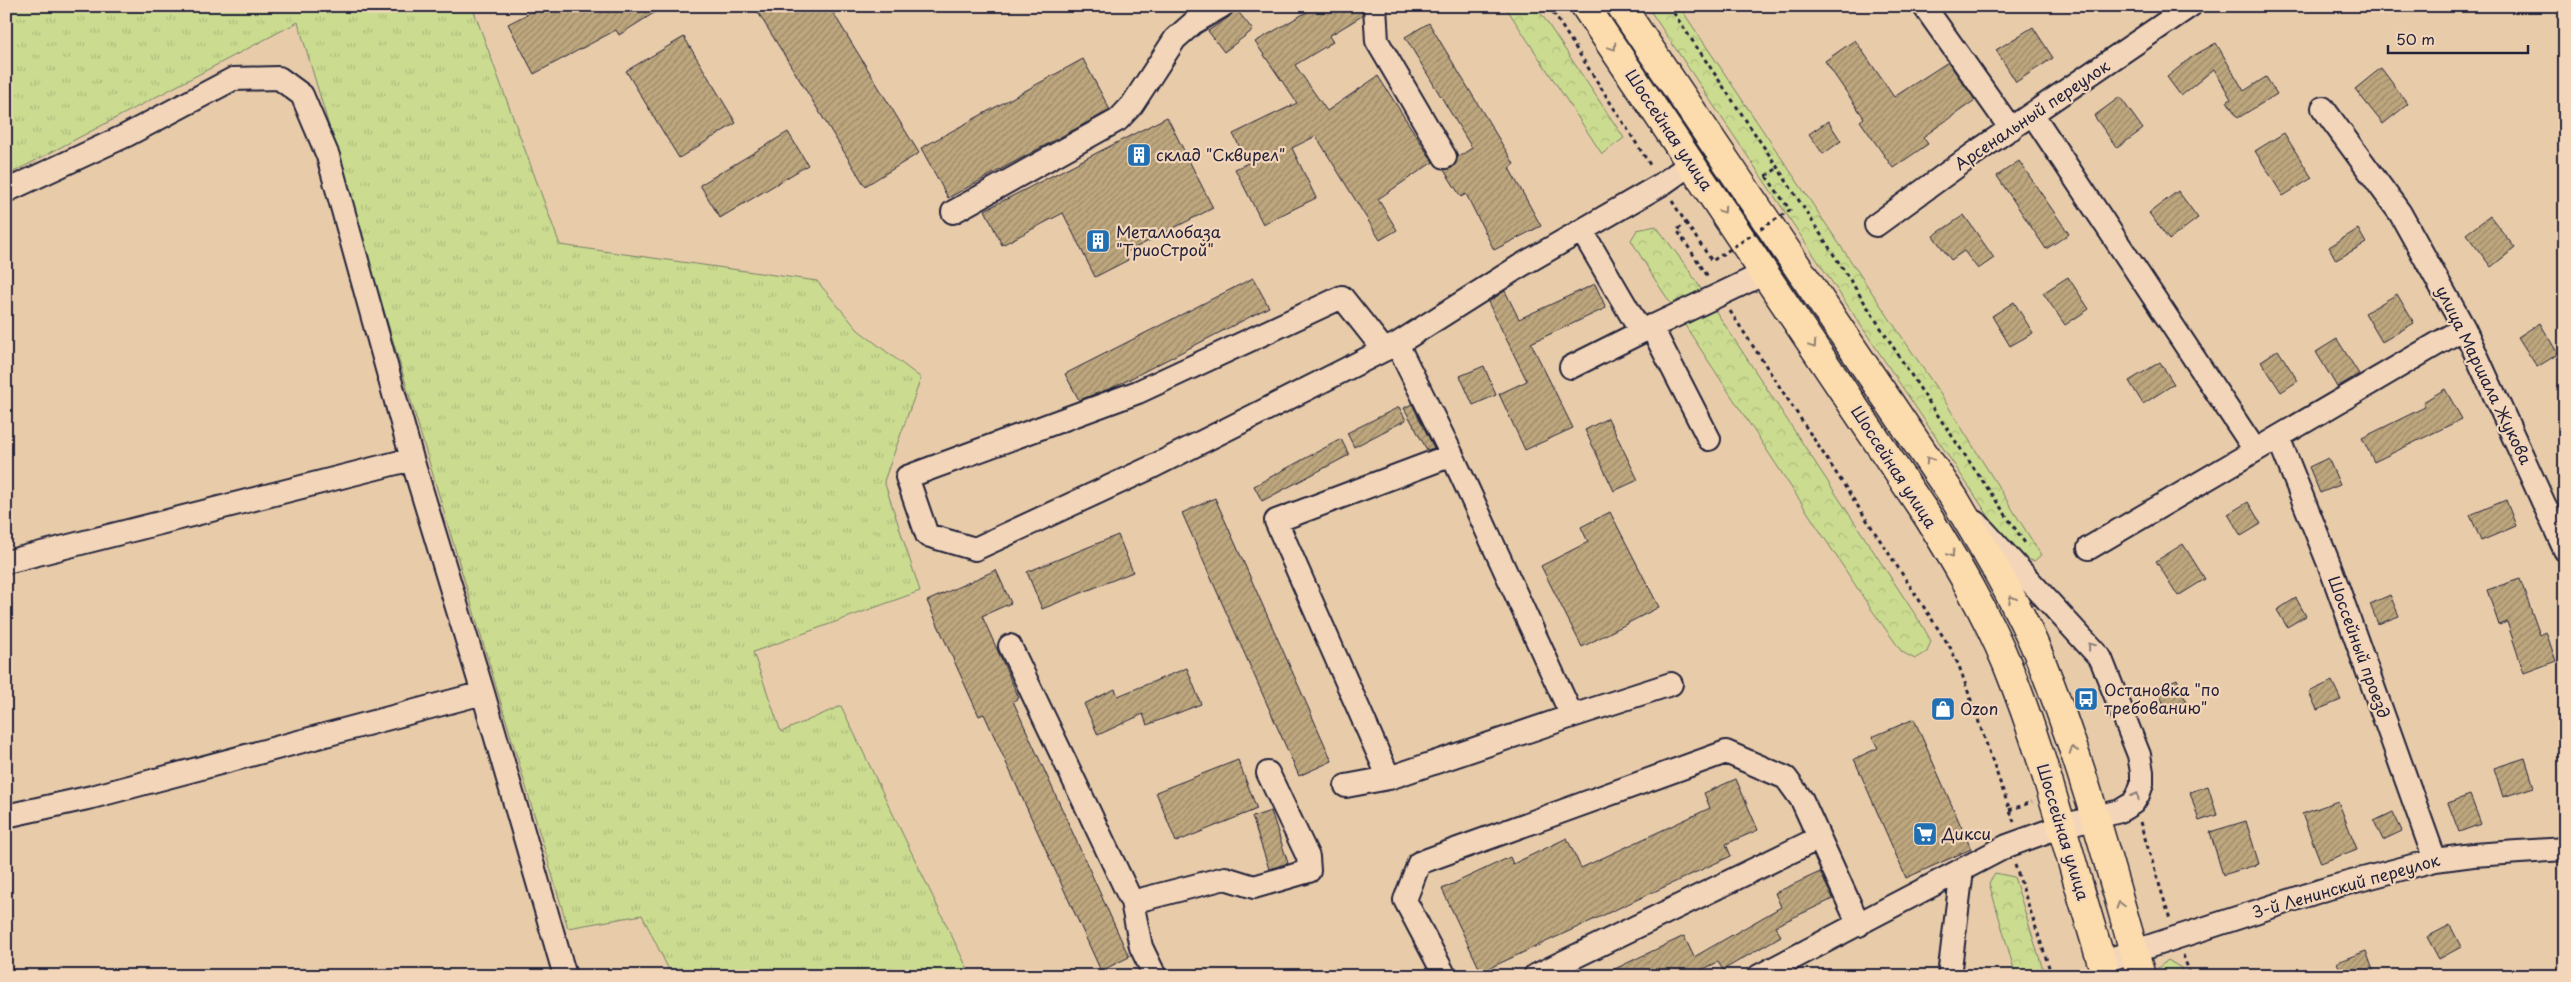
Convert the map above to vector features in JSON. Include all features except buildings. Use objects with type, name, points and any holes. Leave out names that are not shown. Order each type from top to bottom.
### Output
[{"type":"main road","name":"Шоссейная улица","points":[[1585,6],[1928,517],[1967,584],[2006,663],[2023,708],[2062,826],[2103,969]]},
{"type":"main road","name":"Шоссейная улица","points":[[1621,6],[1954,498],[1996,569],[2040,658],[2095,817],[2137,964]]},
{"type":"street","points":[[953,212],[1118,120],[1132,105],[1176,39],[1194,23],[1222,6]]},
{"type":"street","points":[[1374,6],[1377,41],[1446,157]]},
{"type":"street","points":[[1924,6],[2011,129]]},
{"type":"street","name":"Арсенальный переулок","points":[[1876,226],[2011,129],[2190,6]]},
{"type":"street","points":[[6,191],[127,135],[233,79],[279,78],[302,94],[328,156],[412,459],[483,693],[565,976]]},
{"type":"street","name":"улица Маршала Жукова","points":[[2323,108],[2400,213],[2464,328],[2565,550]]},
{"type":"street","points":[[2033,114],[2255,450]]},
{"type":"street","points":[[1572,716],[1452,455],[1391,347],[1342,297],[1138,392],[908,477],[927,535],[975,549],[1152,467],[1391,347],[1520,266],[1662,184],[1692,163]]},
{"type":"street","points":[[1582,231],[1646,329],[1709,439]]},
{"type":"street","points":[[1570,367],[1765,273]]},
{"type":"street","points":[[2089,548],[2464,328]]},
{"type":"street","name":"Шоссейный проезд","points":[[2278,437],[2331,569],[2435,860]]},
{"type":"street","points":[[1389,778],[1276,521],[1452,455]]},
{"type":"street","points":[[6,562],[412,459]]},
{"type":"street","points":[[1759,976],[2007,846],[2062,826],[2120,811],[2133,803],[2142,784],[2139,754],[2101,659],[2088,642],[1954,498]]},
{"type":"street","points":[[1010,646],[1132,902],[1141,947],[1154,976]]},
{"type":"street","points":[[1346,786],[1389,778],[1671,684]]},
{"type":"street","points":[[6,816],[92,797],[483,693]]},
{"type":"street","points":[[1445,976],[1405,900],[1419,863],[1726,752],[1786,778],[1802,800],[1859,925]]},
{"type":"street","points":[[1132,902],[1225,878],[1254,887],[1309,871],[1308,857],[1268,773]]},
{"type":"street","points":[[1535,976],[1819,838]]},
{"type":"street","name":"3-й Ленинский переулок","points":[[2103,969],[2137,964],[2329,888],[2435,860],[2473,855],[2565,849]]},
{"type":"street","points":[[1949,976],[1962,870]]},
{"type":"path","points":[[1549,6],[1712,261],[1790,210],[1766,176],[1778,168]]},
{"type":"path","points":[[1686,223],[1677,230],[1950,647],[1959,666],[2016,829],[2002,837],[2007,846],[2052,976]]},
{"type":"path","points":[[2183,976],[2191,974]]},
{"type":"green space","points":[[6,6],[472,6],[560,245],[817,281],[858,330],[921,378],[884,481],[920,591],[753,652],[781,732],[841,706],[971,976],[672,976],[642,915],[568,928],[298,22],[6,176]]},
{"type":"green space","points":[[1505,6],[1536,6],[1624,138],[1602,154]]},
{"type":"green space","points":[[1647,6],[1679,6],[1941,395],[2041,555],[2034,561],[2019,557],[2004,539]]},
{"type":"green space","points":[[1656,226],[1686,266],[1922,625],[1931,641],[1927,652],[1915,659],[1902,652],[1869,606],[1652,275],[1631,240],[1637,230]]},
{"type":"green space","points":[[1995,873],[2014,877],[2045,976],[2016,976],[1989,883]]},
{"type":"green space","points":[[2168,960],[2181,968],[2184,976],[2156,976],[2154,971]]},
{"type":"place","name":"склад \"Сквирел\"","points":[[1139,155]]},
{"type":"place","name":"Металлобаза \"ТриоСтрой\"","points":[[1098,241]]},
{"type":"place","name":"Остановка \"по требованию\"","points":[[2086,699]]},
{"type":"place","name":"Ozon","points":[[1943,709]]},
{"type":"place","name":"Дикси","points":[[1925,834]]}]
